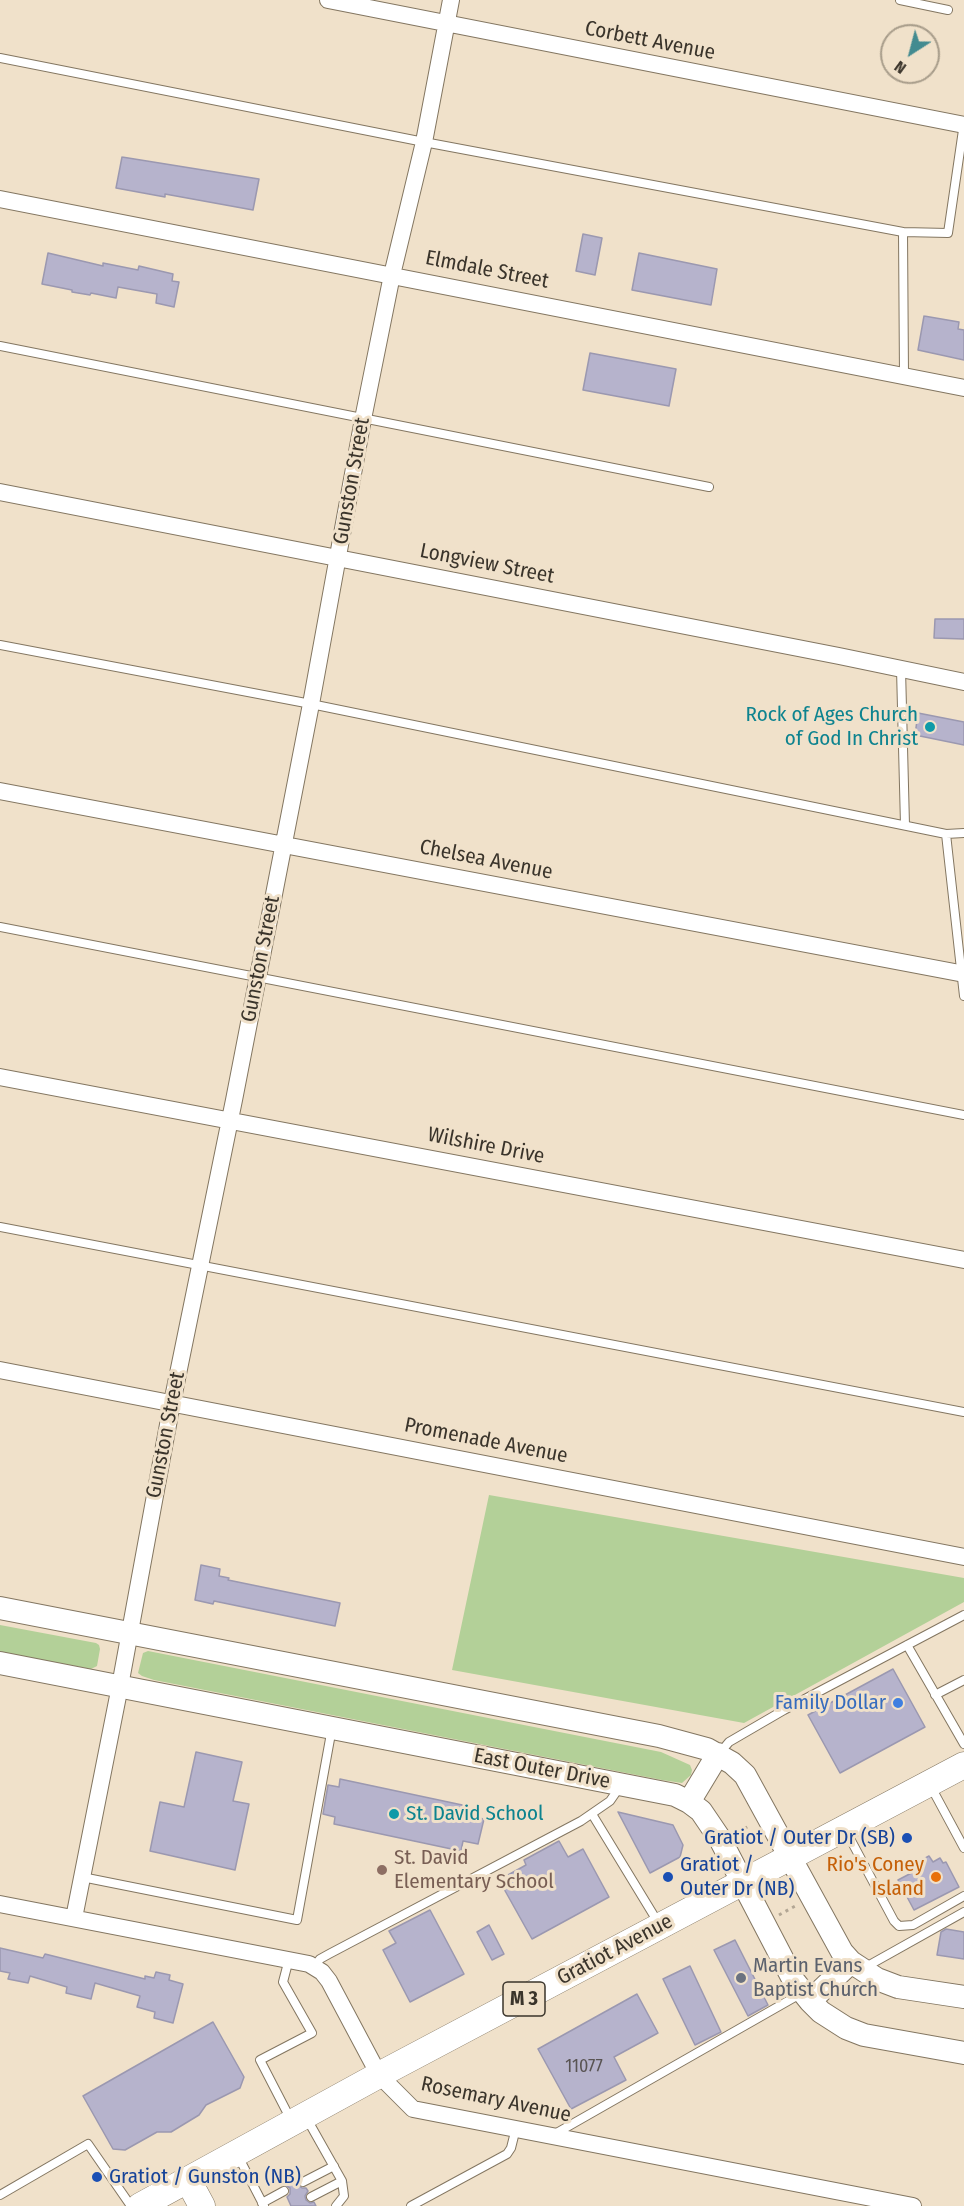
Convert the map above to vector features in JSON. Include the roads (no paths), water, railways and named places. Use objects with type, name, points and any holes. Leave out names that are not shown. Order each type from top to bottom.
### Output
[{"type":"main road","name":"Gratiot Avenue","points":[[140,2206],[380,2075],[964,1765]]},
{"type":"main road","points":[[188,2180],[202,2206]]},
{"type":"street","name":"Corbett Avenue","points":[[328,0],[964,124]]},
{"type":"street","name":"Gunston Street","points":[[74,1918],[120,1686],[172,1403],[311,704],[363,419],[392,275],[424,142],[451,0]]},
{"type":"street","name":"Elmdale Street","points":[[0,199],[964,388]]},
{"type":"street","name":"Longview Street","points":[[0,492],[964,682]]},
{"type":"street","name":"Chelsea Avenue","points":[[0,790],[963,973]]},
{"type":"street","name":"Wilshire Drive","points":[[0,1077],[964,1260]]},
{"type":"street","name":"Promenade Avenue","points":[[0,1370],[964,1557]]},
{"type":"street","points":[[0,1608],[659,1736],[718,1754],[732,1762],[746,1775],[842,1952],[856,1966],[877,1979],[898,1987],[964,1997]]},
{"type":"street","name":"East Outer Drive","points":[[0,1663],[675,1795],[701,1811],[720,1839],[794,1981],[806,1997],[833,2021],[864,2035],[964,2053]]},
{"type":"street","points":[[689,1802],[718,1754]]},
{"type":"street","points":[[0,1904],[289,1959],[314,1966]]},
{"type":"street","name":"Rosemary Avenue","points":[[314,1966],[329,1981],[380,2075],[413,2109],[913,2206]]},
{"type":"street","points":[[806,1997],[856,1966]]},
{"type":"lane","points":[[900,0],[948,10]]},
{"type":"lane","points":[[0,58],[424,142],[903,232],[948,233],[964,119]]},
{"type":"lane","points":[[903,232],[904,376]]},
{"type":"lane","points":[[0,345],[709,487]]},
{"type":"lane","points":[[0,645],[311,704],[946,834],[964,833]]},
{"type":"lane","points":[[901,669],[904,825]]},
{"type":"lane","points":[[946,834],[964,996]]},
{"type":"lane","points":[[0,927],[964,1115]]},
{"type":"lane","points":[[0,1227],[964,1412]]},
{"type":"lane","points":[[718,1754],[729,1742],[964,1615]]},
{"type":"lane","points":[[907,1646],[964,1744]]},
{"type":"lane","points":[[935,1695],[964,1680]]},
{"type":"lane","points":[[82,1877],[297,1920],[332,1728]]},
{"type":"lane","points":[[929,1783],[964,1848]]},
{"type":"lane","points":[[314,1966],[329,1954],[592,1814],[610,1801],[621,1785]]},
{"type":"lane","points":[[592,1814],[660,1926]]},
{"type":"lane","points":[[845,1828],[894,1921],[899,1926],[913,1925],[964,1896]]},
{"type":"lane","points":[[856,1966],[964,1912]]},
{"type":"lane","points":[[289,1959],[283,1982],[312,2033],[260,2060],[342,2181],[344,2196],[336,2206]]},
{"type":"lane","points":[[552,2136],[806,1997]]},
{"type":"lane","points":[[411,2206],[507,2154],[511,2148],[516,2128]]},
{"type":"lane","points":[[0,2195],[88,2144],[131,2206]]},
{"type":"lane","points":[[237,2153],[263,2204],[284,2191]]},
{"type":"lane","points":[[303,2182],[334,2166]]},
{"type":"lane","points":[[311,2197],[342,2181]]},
{"type":"place","name":"Rock of Ages Church of God In Christ","points":[[930,727]]},
{"type":"place","name":"Family Dollar","points":[[898,1703]]},
{"type":"place","name":"St. David School","points":[[394,1814]]},
{"type":"place","name":"Gratiot / Outer Dr (SB)","points":[[907,1838]]},
{"type":"place","name":"St. David Elementary School","points":[[382,1870]]},
{"type":"place","name":"Gratiot / Outer Dr (NB)","points":[[668,1877]]},
{"type":"place","name":"Rio's Coney Island","points":[[936,1877]]},
{"type":"place","name":"Martin Evans Baptist Church","points":[[741,1978]]},
{"type":"place","name":"Gratiot / Gunston (NB)","points":[[97,2177]]}]
